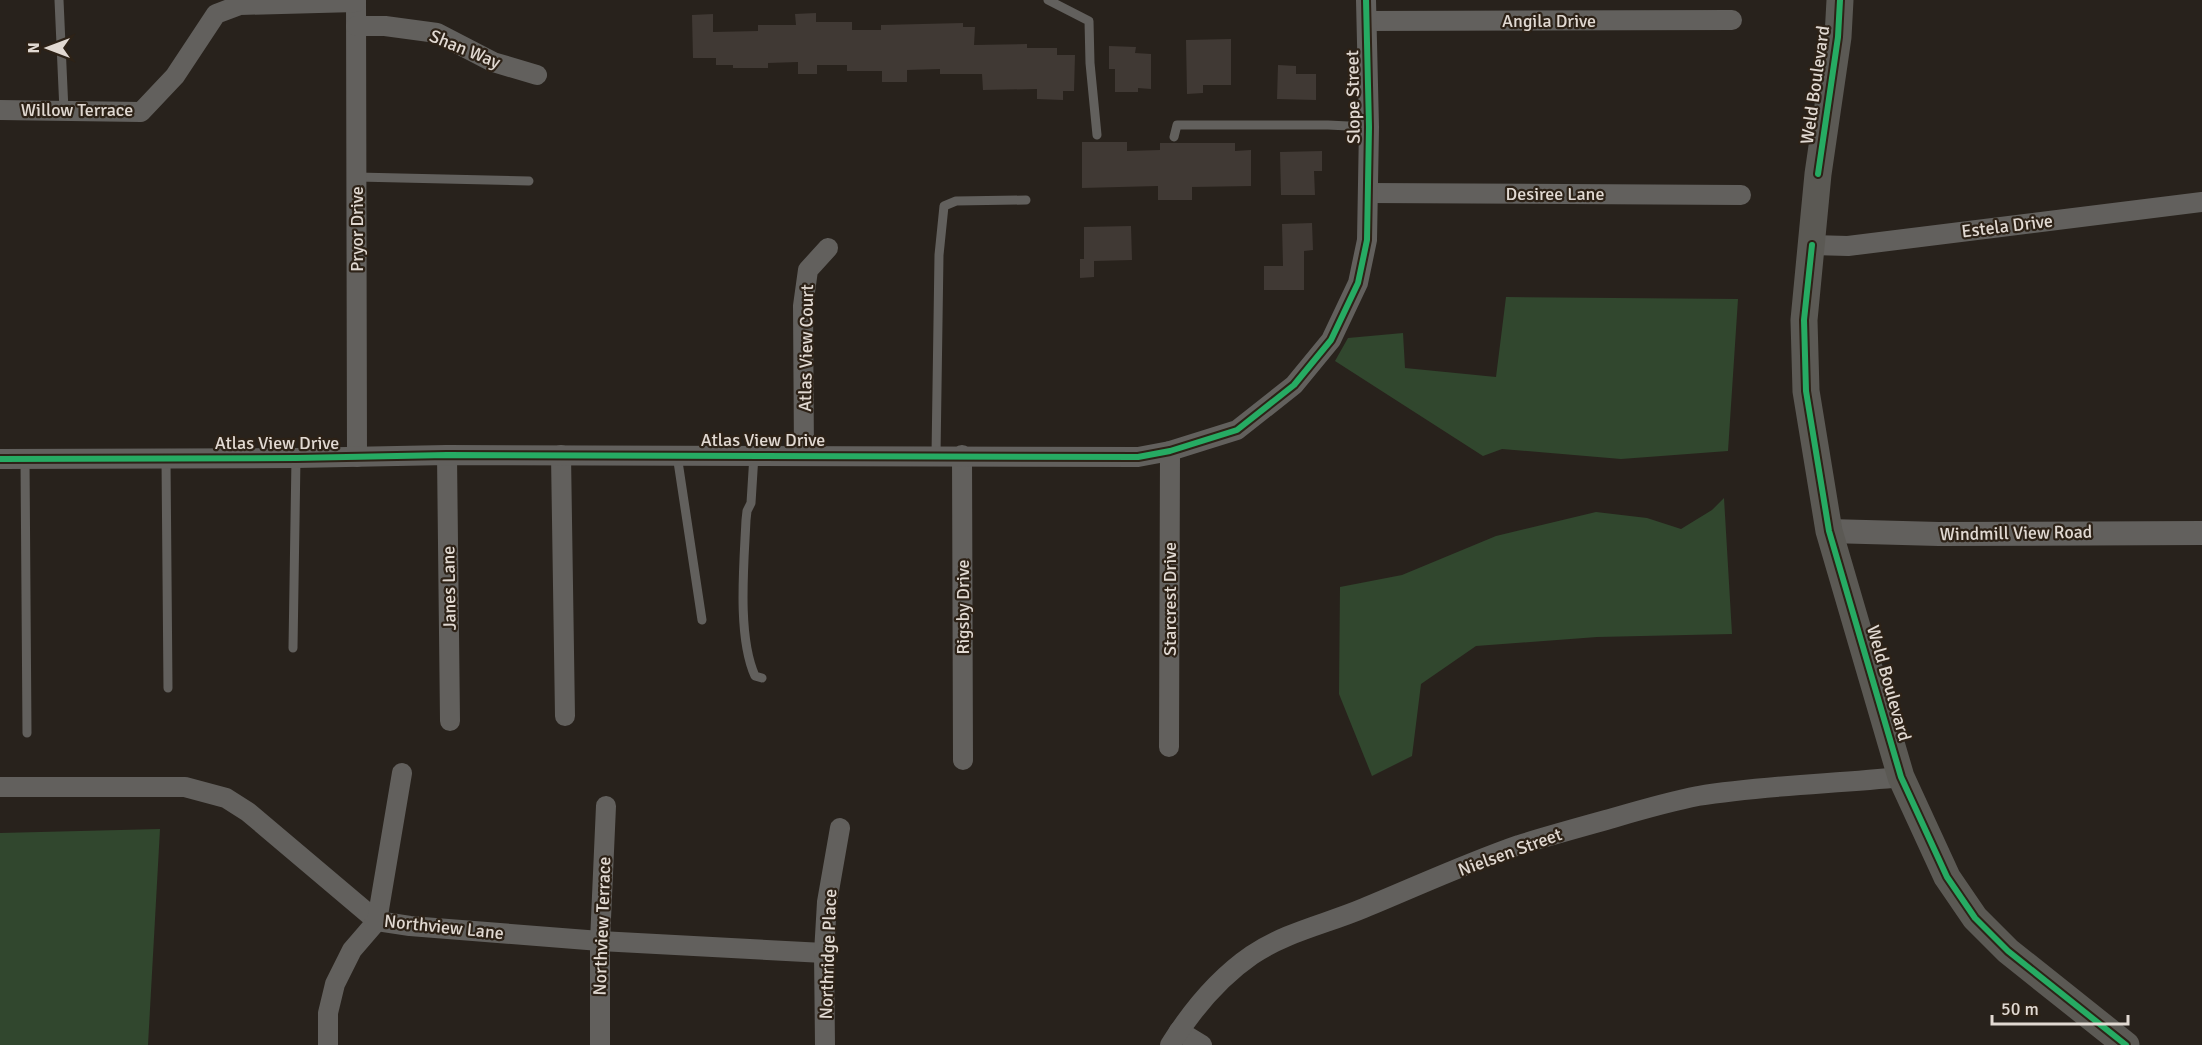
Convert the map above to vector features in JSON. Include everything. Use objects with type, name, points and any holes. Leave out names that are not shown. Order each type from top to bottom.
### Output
[{"type":"main road","name":"Weld Boulevard","points":[[1840,0],[1838,37],[1818,174],[1804,320],[1806,391],[1829,531],[1901,777],[1947,877],[1975,918],[2008,951],[2126,1045]]},
{"type":"street","name":"Slope Street","points":[[1366,0],[1368,193]]},
{"type":"street","name":"Willow Terrace","points":[[0,110],[141,112],[175,76],[216,14],[240,5],[356,1]]},
{"type":"street","name":"Pryor Drive","points":[[356,1],[357,457]]},
{"type":"street","name":"Angila Drive","points":[[1367,21],[1732,20]]},
{"type":"street","name":"Shan Way","points":[[356,26],[385,26],[437,33],[493,62],[537,75]]},
{"type":"street","name":"Desiree Lane","points":[[1368,193],[1742,195]]},
{"type":"street","name":"Atlas View Drive","points":[[0,459],[447,455],[1138,457],[1170,451],[1237,430],[1294,385],[1331,340],[1358,283],[1367,240],[1368,193]]},
{"type":"street","name":"Estela Drive","points":[[1812,245],[1848,246],[2202,202]]},
{"type":"street","name":"Atlas View Court","points":[[804,455],[803,306],[808,270],[828,248]]},
{"type":"street","name":"Starcrest Drive","points":[[1169,747],[1170,451]]},
{"type":"street","name":"Janes Lane","points":[[447,455],[450,721]]},
{"type":"street","points":[[561,455],[566,716]]},
{"type":"street","name":"Rigsby Drive","points":[[962,455],[963,760]]},
{"type":"street","name":"Windmill View Road","points":[[1829,531],[1939,534],[2202,533]]},
{"type":"street","points":[[328,1045],[328,1012],[335,984],[352,950],[377,921],[402,773]]},
{"type":"street","name":"Nielsen Street","points":[[1174,1038],[1194,1008],[1232,970],[1275,942],[1298,931],[1333,921],[1518,845],[1660,804],[1698,796],[1764,787],[1830,784],[1901,777]]},
{"type":"street","name":"Northview Lane","points":[[0,787],[185,787],[226,798],[248,812],[377,921],[410,926],[600,941],[824,953]]},
{"type":"street","name":"Northview Terrace","points":[[600,1045],[600,941],[606,806]]},
{"type":"street","name":"Northridge Place","points":[[825,1045],[824,953],[827,902],[840,828]]},
{"type":"street","points":[[1174,1038],[1202,1045]]},
{"type":"lane","points":[[59,0],[64,111]]},
{"type":"lane","points":[[1048,0],[1089,21],[1090,63],[1097,135]]},
{"type":"lane","points":[[1174,137],[1177,125],[1369,127]]},
{"type":"lane","points":[[357,177],[529,181]]},
{"type":"lane","points":[[936,455],[939,255],[944,206],[956,201],[1026,200]]},
{"type":"lane","points":[[677,455],[702,620]]},
{"type":"lane","points":[[754,455],[751,503],[746,520],[745,616],[749,662],[755,676],[762,678]]},
{"type":"lane","points":[[292,648],[296,458]]},
{"type":"lane","points":[[25,459],[27,732]]},
{"type":"lane","points":[[166,459],[168,688]]},
{"type":"green space","points":[[1506,297],[1738,299],[1728,451],[1621,459],[1502,449],[1483,456],[1335,361],[1348,338],[1403,333],[1405,368],[1496,377]]},
{"type":"green space","points":[[1724,498],[1732,634],[1597,637],[1476,646],[1421,684],[1412,756],[1372,776],[1339,694],[1340,587],[1402,575],[1496,536],[1596,512],[1647,518],[1681,529],[1712,510]]},
{"type":"green space","points":[[160,829],[148,1045],[0,1045],[0,833]]},
{"type":"building","points":[[816,13],[816,22],[852,22],[852,30],[881,30],[881,25],[963,23],[963,27],[975,27],[974,45],[1027,44],[1027,48],[1057,48],[1057,55],[1075,55],[1074,91],[1063,91],[1063,100],[1037,99],[1037,89],[983,90],[982,74],[940,74],[940,69],[907,70],[907,82],[882,82],[882,71],[847,71],[847,65],[817,65],[817,74],[798,74],[798,62],[768,63],[768,68],[733,68],[733,65],[716,65],[716,58],[693,58],[692,15],[713,14],[713,32],[758,31],[758,25],[796,25],[795,14]]},
{"type":"building","points":[[1231,39],[1231,85],[1203,85],[1203,93],[1187,94],[1186,40]]},
{"type":"building","points":[[1109,46],[1136,47],[1135,53],[1151,54],[1151,89],[1138,88],[1138,92],[1115,92],[1115,69],[1109,69]]},
{"type":"building","points":[[1278,65],[1296,66],[1296,74],[1316,74],[1316,100],[1277,99]]},
{"type":"building","points":[[1082,142],[1127,142],[1127,151],[1160,150],[1160,143],[1235,143],[1235,151],[1251,150],[1251,186],[1192,187],[1192,200],[1158,200],[1158,186],[1082,188]]},
{"type":"building","points":[[1322,151],[1322,171],[1314,171],[1315,195],[1281,195],[1280,152]]},
{"type":"building","points":[[1312,223],[1313,250],[1304,251],[1304,290],[1264,290],[1264,266],[1283,266],[1282,224]]},
{"type":"building","points":[[1131,226],[1132,260],[1094,261],[1094,277],[1080,278],[1080,259],[1084,259],[1084,227]]},
{"type":"cycle path","points":[[0,459],[447,455],[1138,457],[1170,451],[1237,430],[1294,385],[1331,340],[1358,283],[1367,240],[1369,127],[1366,0]]},
{"type":"cycle path","points":[[1818,174],[1838,37],[1840,0]]},
{"type":"cycle path","points":[[1812,245],[1804,320],[1806,391],[1829,531],[1901,777],[1947,877],[1975,918],[2008,951],[2126,1045]]}]
